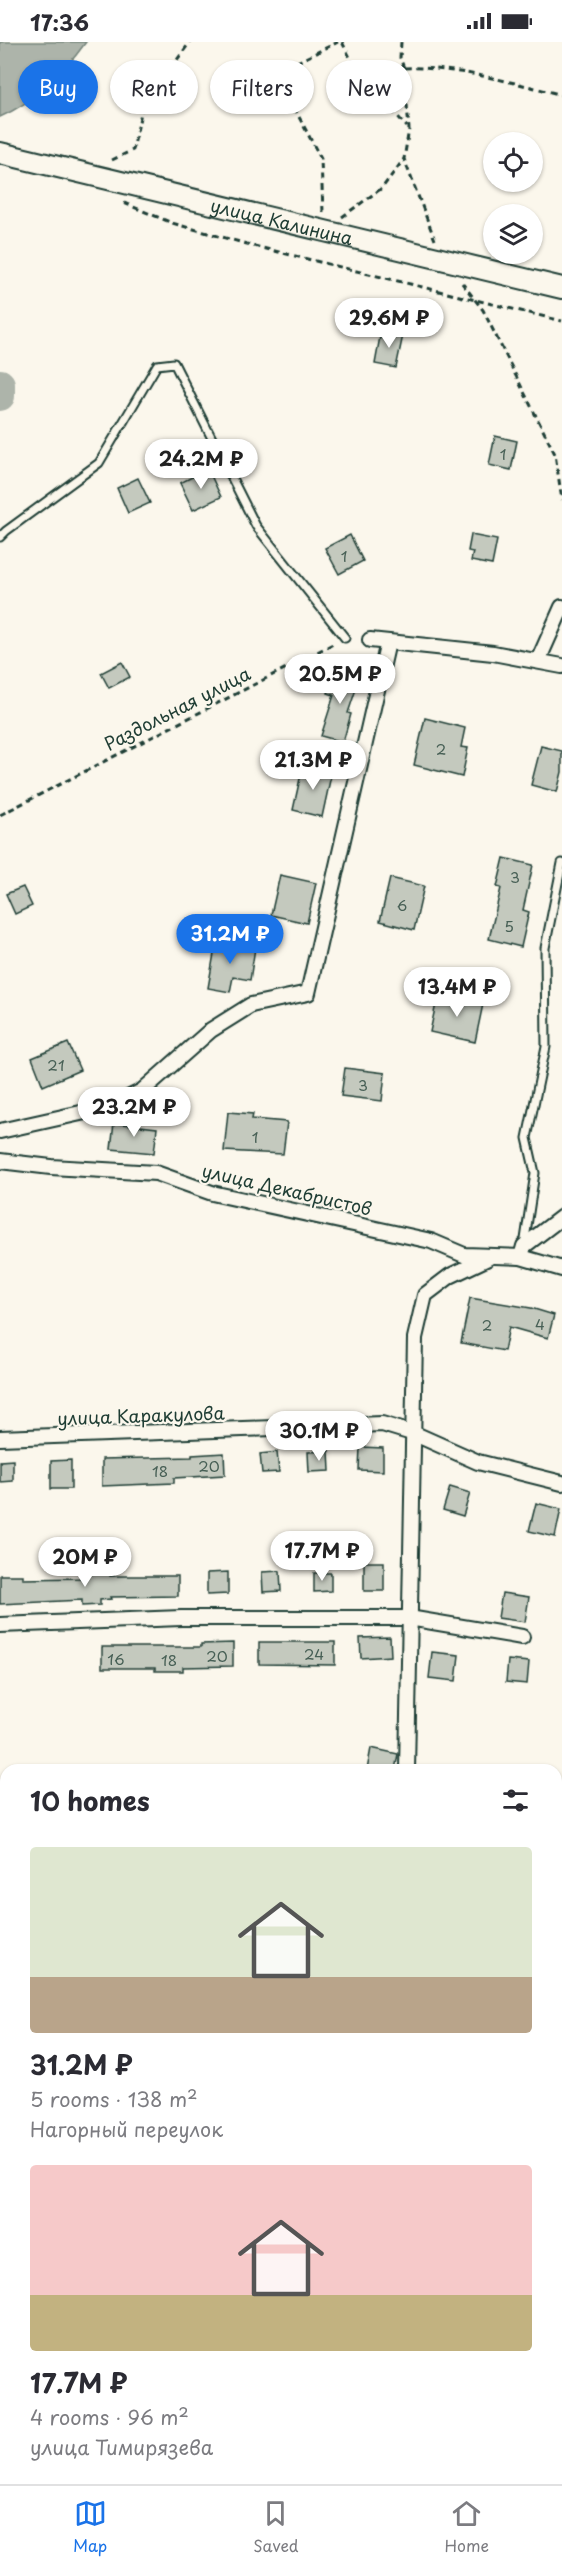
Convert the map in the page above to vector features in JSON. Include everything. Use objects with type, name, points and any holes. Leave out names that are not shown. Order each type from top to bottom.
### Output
[{"type":"main road","name":"улица Калинина","points":[[0,153],[106,172],[324,232],[562,288]]},
{"type":"street","points":[[538,661],[562,607]]},
{"type":"street","points":[[370,640],[493,653],[562,666]]},
{"type":"street","points":[[0,1131],[112,1106],[142,1091],[211,1030],[251,1005],[308,993],[388,642]]},
{"type":"street","name":"улица Декабристов","points":[[0,1161],[51,1167],[156,1173],[212,1194],[431,1241],[464,1255],[491,1257],[523,1251],[562,1269]]},
{"type":"street","points":[[523,1251],[562,1217]]},
{"type":"street","points":[[406,1764],[415,1434],[415,1338],[425,1295],[450,1276],[491,1257]]},
{"type":"street","name":"улица Каракулова","points":[[0,1438],[382,1425],[415,1434],[478,1462],[562,1483]]},
{"type":"street","points":[[0,1625],[181,1618],[409,1618],[522,1637]]},
{"type":"lane","points":[[0,537],[99,463],[157,365],[174,363],[256,526],[345,638]]},
{"type":"lane","points":[[523,1251],[535,1173],[528,1138],[546,1047],[545,948],[562,863]]},
{"type":"path","points":[[106,172],[133,150],[142,108],[190,42]]},
{"type":"path","points":[[324,232],[321,159],[287,94],[281,70],[340,42],[355,67],[374,91],[409,129]]},
{"type":"path","points":[[401,42],[401,60]]},
{"type":"path","points":[[412,68],[526,85],[562,94]]},
{"type":"path","points":[[324,232],[359,203],[382,188],[404,159],[409,129],[408,114]]},
{"type":"path","points":[[404,159],[444,261],[483,309],[555,454],[562,500]]},
{"type":"path","points":[[122,202],[172,223],[244,243],[476,302],[562,321]]},
{"type":"path","name":"Раздольная улица","points":[[0,815],[345,638]]},
{"type":"shaded area","points":[[0,42],[86,42],[72,60],[18,60],[18,107],[0,117]]},
{"type":"building","points":[[381,331],[403,335],[396,368],[375,364]]},
{"type":"building","points":[[495,436],[517,441],[511,470],[489,465]]},
{"type":"building","points":[[208,469],[221,497],[193,510],[180,483]]},
{"type":"building","points":[[138,478],[150,503],[128,513],[117,488]]},
{"type":"building","points":[[350,535],[363,561],[339,574],[325,548]]},
{"type":"building","points":[[471,535],[497,540],[492,565],[471,561],[473,552],[468,551]]},
{"type":"building","points":[[122,662],[130,677],[109,688],[101,673]]},
{"type":"building","points":[[336,669],[360,677],[348,713],[351,714],[343,742],[321,736],[334,695],[328,693]]},
{"type":"building","points":[[425,718],[465,728],[461,747],[468,748],[462,777],[414,765]]},
{"type":"building","points":[[541,746],[562,751],[562,772],[557,792],[531,785]]},
{"type":"building","points":[[303,765],[332,771],[322,817],[293,810]]},
{"type":"building","points":[[504,858],[533,865],[523,910],[529,912],[521,947],[489,939],[501,888],[497,887]]},
{"type":"building","points":[[280,875],[316,883],[307,923],[271,915]]},
{"type":"building","points":[[390,878],[424,886],[414,930],[380,921]]},
{"type":"building","points":[[23,887],[32,906],[15,914],[6,894]]},
{"type":"building","points":[[216,942],[255,948],[250,980],[233,977],[230,992],[208,988]]},
{"type":"building","points":[[438,994],[483,1004],[475,1042],[430,1032]]},
{"type":"building","points":[[68,1043],[80,1070],[43,1086],[32,1058]]},
{"type":"building","points":[[345,1068],[385,1073],[382,1101],[341,1096]]},
{"type":"building","points":[[228,1112],[253,1114],[252,1119],[287,1122],[283,1154],[224,1151]]},
{"type":"building","points":[[114,1123],[157,1128],[154,1153],[111,1149]]},
{"type":"building","points":[[470,1298],[531,1308],[554,1315],[548,1338],[509,1327],[504,1351],[461,1343]]},
{"type":"building","points":[[360,1447],[383,1448],[383,1471],[359,1470]]},
{"type":"building","points":[[329,1451],[330,1471],[309,1472],[308,1452]]},
{"type":"building","points":[[277,1452],[279,1472],[262,1473],[260,1454]]},
{"type":"building","points":[[224,1453],[225,1475],[174,1478],[174,1483],[102,1486],[102,1459],[192,1457],[192,1455]]},
{"type":"building","points":[[13,1460],[13,1481],[0,1482],[0,1461]]},
{"type":"building","points":[[71,1460],[71,1489],[51,1489],[51,1461]]},
{"type":"building","points":[[450,1487],[470,1493],[463,1516],[443,1510]]},
{"type":"building","points":[[536,1503],[561,1509],[555,1537],[529,1531]]},
{"type":"building","points":[[364,1562],[384,1562],[384,1591],[364,1591]]},
{"type":"building","points":[[81,1564],[97,1564],[97,1573],[110,1572],[110,1576],[178,1576],[178,1596],[110,1597],[111,1599],[100,1600],[100,1605],[82,1606],[82,1600],[0,1604],[0,1575],[23,1575],[23,1579],[81,1578]]},
{"type":"building","points":[[280,1571],[281,1591],[263,1592],[262,1572]]},
{"type":"building","points":[[228,1572],[228,1594],[207,1595],[207,1573]]},
{"type":"building","points":[[314,1573],[331,1573],[331,1591],[314,1592]]},
{"type":"building","points":[[502,1593],[529,1597],[525,1622],[498,1618]]},
{"type":"building","points":[[390,1637],[391,1656],[361,1658],[360,1638]]},
{"type":"building","points":[[259,1642],[335,1642],[335,1665],[259,1664]]},
{"type":"building","points":[[233,1643],[233,1666],[183,1667],[183,1671],[155,1671],[155,1668],[102,1668],[102,1647],[201,1647],[201,1644]]},
{"type":"building","points":[[432,1652],[459,1655],[456,1681],[429,1678]]},
{"type":"building","points":[[508,1660],[529,1662],[527,1684],[506,1682]]},
{"type":"building","points":[[371,1748],[398,1754],[396,1764],[368,1764]]},
{"type":"waterway","points":[[0,384],[0,396]]}]
